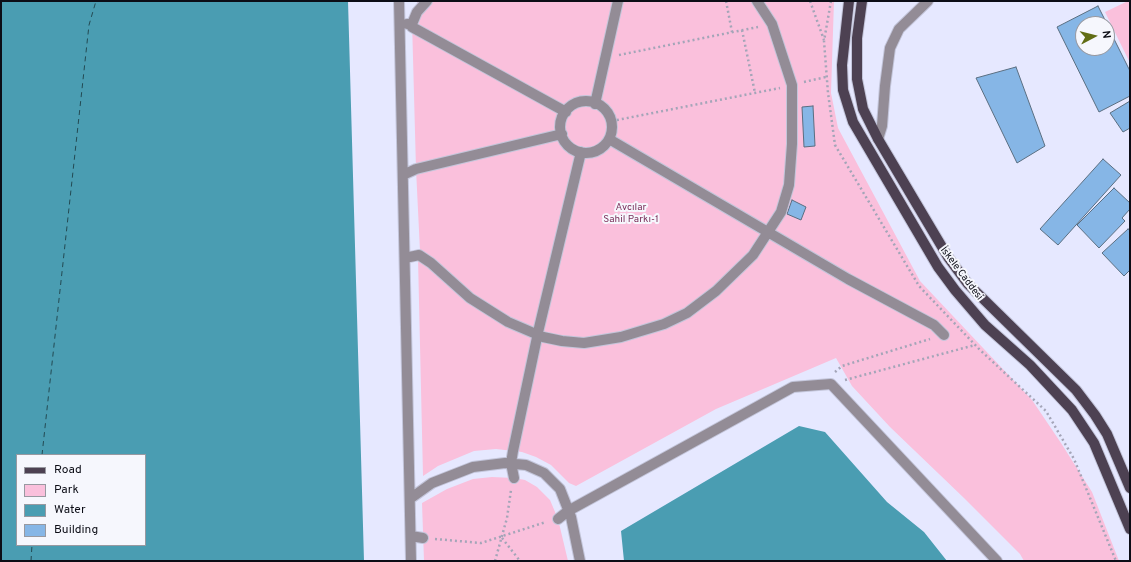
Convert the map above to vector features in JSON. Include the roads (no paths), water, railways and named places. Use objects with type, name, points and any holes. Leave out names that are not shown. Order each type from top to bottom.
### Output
[{"type":"main road","name":"İskele Caddesi","points":[[848,1],[842,65],[843,90],[854,122],[938,267],[955,290],[985,326],[1030,365],[1072,410],[1094,443],[1130,529]]},
{"type":"main road","name":"İskele Caddesi","points":[[862,1],[858,38],[857,79],[863,109],[878,138],[948,257],[968,284],[1076,390],[1095,415],[1107,434],[1130,488]]},
{"type":"main road","points":[[867,145],[878,138]]},
{"type":"street","points":[[399,1],[411,498],[411,561]]},
{"type":"street","points":[[412,24],[417,12],[427,1]]},
{"type":"street","points":[[595,104],[604,58],[618,1]]},
{"type":"street","points":[[405,258],[419,255],[431,263],[470,298],[508,322],[537,334],[562,341],[584,343],[621,338],[664,324],[687,314],[716,291],[753,255],[769,233],[781,212],[789,185],[792,144],[792,85],[772,24],[757,1]]},
{"type":"street","points":[[878,138],[882,126],[890,48],[899,29],[928,1]]},
{"type":"street","points":[[399,25],[412,24]]},
{"type":"street","points":[[412,24],[412,27],[566,112]]},
{"type":"street","points":[[584,101],[595,104],[601,106],[607,111],[612,122],[609,139],[601,149],[593,152],[581,152],[569,146],[562,134],[561,124],[566,112],[576,103],[584,101]]},
{"type":"street","points":[[403,175],[416,169],[562,134]]},
{"type":"street","points":[[609,139],[848,279],[934,325],[944,335]]},
{"type":"street","points":[[514,478],[511,463],[537,334],[581,152]]},
{"type":"street","points":[[558,519],[568,511],[793,387],[831,384],[997,561]]},
{"type":"street","points":[[411,498],[432,483],[472,467],[505,462],[526,465],[544,474],[560,489],[568,511],[580,561]]},
{"type":"street","points":[[411,536],[423,538]]},
{"type":"water","points":[[1,1],[348,1],[364,561],[1,561]]},
{"type":"water","points":[[799,426],[825,432],[887,502],[924,532],[947,561],[624,561],[621,531]]},
{"type":"park label","name":"Avcılar Sahil Parkı-1","points":[[631,214]]}]
